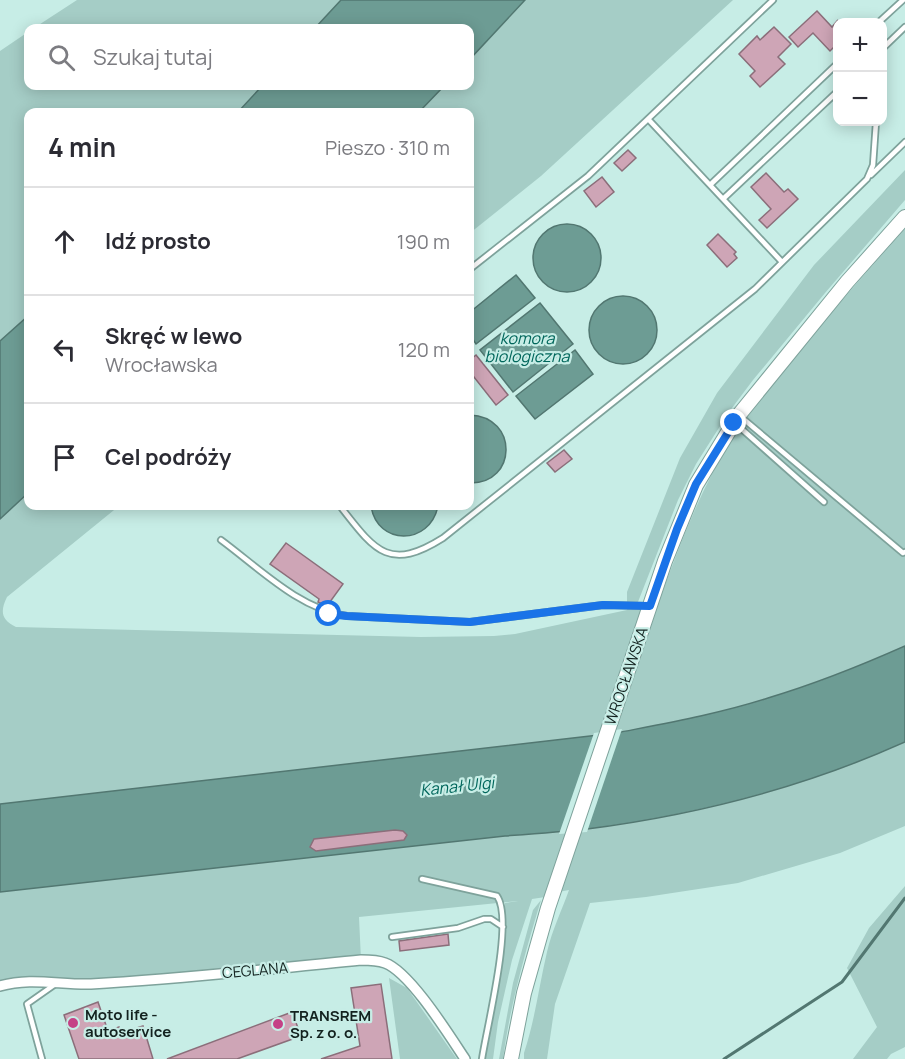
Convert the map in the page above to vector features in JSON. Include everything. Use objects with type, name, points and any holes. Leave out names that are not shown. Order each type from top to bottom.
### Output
[{"type":"main road","name":"WROCŁAWSKA","points":[[511,1059],[524,993],[553,893],[650,606],[677,529],[696,484],[736,419],[847,282],[905,217]]},
{"type":"street","name":"CEGLANA","points":[[0,986],[16,981],[100,983],[257,971],[361,960],[376,961],[386,963],[412,987],[465,1059]]},
{"type":"lane","points":[[474,266],[588,176],[773,0]]},
{"type":"lane","points":[[883,18],[903,0]]},
{"type":"lane","points":[[887,44],[905,27]]},
{"type":"lane","points":[[710,185],[833,67]]},
{"type":"lane","points":[[723,199],[833,95]]},
{"type":"lane","points":[[649,120],[782,262]]},
{"type":"lane","points":[[867,179],[873,165],[876,126]]},
{"type":"lane","points":[[343,510],[364,535],[381,550],[391,555],[402,556],[423,550],[443,538],[755,289],[905,142]]},
{"type":"lane","points":[[736,419],[824,502]]},
{"type":"lane","points":[[736,419],[903,553],[905,552]]},
{"type":"lane","points":[[221,540],[285,588],[329,614],[470,622],[603,605],[650,606]]},
{"type":"lane","points":[[422,879],[497,896],[502,903],[503,927],[482,1059]]},
{"type":"lane","points":[[392,937],[458,928],[484,919],[491,919],[503,927]]},
{"type":"lane","points":[[42,1059],[27,1004],[57,983]]},
{"type":"shaded area","points":[[77,0],[341,0],[319,24],[40,24]]},
{"type":"shaded area","points":[[525,0],[733,0],[541,176],[474,230],[474,108],[423,108],[440,90],[474,90],[474,55]]},
{"type":"shaded area","points":[[24,35],[24,90],[258,90],[242,108],[24,108],[24,320],[0,341],[0,51]]},
{"type":"shaded area","points":[[905,170],[905,200],[753,380],[729,412],[696,464],[678,500],[636,607],[657,606],[699,501],[719,460],[743,422],[813,335],[905,229],[905,646],[786,693],[692,718],[616,733],[0,804],[0,519],[24,497],[24,510],[114,510],[7,597],[3,615],[16,627],[421,637],[494,636],[515,634],[627,610],[627,592],[680,458],[717,393],[814,265]]},
{"type":"shaded area","points":[[905,742],[905,826],[840,853],[738,883],[590,903],[555,1004],[547,1059],[524,1059],[524,1053],[549,944],[569,890],[553,893],[552,896],[532,899],[512,960],[498,1022],[493,1059],[485,1059],[505,936],[505,903],[518,901],[359,917],[361,960],[257,971],[0,986],[0,892],[587,829],[881,753]]},
{"type":"shaded area","points":[[905,886],[905,1047],[891,1054],[887,1059],[853,1059],[877,1027],[847,968],[869,928]]},
{"type":"shaded area","points":[[541,900],[514,999],[503,1059],[499,1059],[513,983],[533,910]]},
{"type":"shaded area","points":[[389,978],[407,988],[457,1059],[400,1059]]},
{"type":"water","points":[[341,0],[525,0],[474,55],[474,24],[319,24]]},
{"type":"water","points":[[258,90],[440,90],[423,108],[242,108]]},
{"type":"water","points":[[567,224],[580,227],[591,234],[598,245],[601,258],[598,271],[591,282],[580,289],[567,292],[554,289],[543,282],[536,271],[533,258],[536,245],[543,234],[554,227]]},
{"type":"water","name":"komora biologiczna","points":[[516,275],[535,298],[476,344],[474,341],[474,309]]},
{"type":"water","points":[[623,296],[636,299],[647,306],[654,317],[657,330],[654,343],[647,354],[636,361],[623,364],[610,361],[599,354],[592,343],[589,330],[592,317],[599,306],[610,299]]},
{"type":"water","name":"komora biologiczna","points":[[540,303],[573,344],[513,392],[480,350]]},
{"type":"water","points":[[24,320],[24,497],[0,519],[0,341]]},
{"type":"water","name":"komora biologiczna","points":[[575,350],[593,374],[535,419],[516,396]]},
{"type":"water","points":[[474,416],[486,419],[497,427],[504,438],[506,450],[504,462],[497,473],[486,480],[474,482]]},
{"type":"water","points":[[372,510],[436,510],[433,519],[425,528],[415,534],[404,536],[393,534],[375,519]]},
{"type":"water","name":"Kanał Ulgi","points":[[905,646],[905,742],[828,773],[749,797],[669,816],[587,829],[0,892],[0,804],[616,733],[692,718],[786,693]]},
{"type":"pier","points":[[622,729],[587,832],[559,834],[594,733]]},
{"type":"building","points":[[817,11],[833,26],[833,48],[830,51],[813,33],[798,47],[789,37]]},
{"type":"building","points":[[774,27],[791,44],[778,57],[785,64],[760,87],[750,76],[755,71],[739,54],[757,36],[760,40]]},
{"type":"building","points":[[628,150],[636,158],[622,171],[614,163]]},
{"type":"building","points":[[766,173],[784,192],[788,189],[798,199],[767,228],[759,220],[771,209],[751,187]]},
{"type":"building","points":[[602,177],[614,192],[596,207],[584,191]]},
{"type":"building","points":[[718,234],[736,252],[734,254],[737,258],[727,267],[707,245]]},
{"type":"building","points":[[476,355],[508,395],[496,405],[474,377],[474,357]]},
{"type":"building","points":[[564,450],[572,459],[555,472],[547,463]]},
{"type":"building","points":[[286,543],[343,584],[327,606],[318,602],[319,599],[270,564]]},
{"type":"building","points":[[403,831],[407,835],[404,840],[316,851],[310,847],[314,839]]},
{"type":"building","points":[[448,934],[449,945],[400,951],[399,941]]},
{"type":"building","points":[[381,984],[392,1059],[321,1059],[360,1046],[351,988]]},
{"type":"building","points":[[98,1002],[108,1031],[119,1027],[121,1033],[143,1026],[153,1059],[79,1059],[64,1015]]},
{"type":"building","name":"TRANSREM Sp. z o. o.","points":[[292,1012],[301,1036],[237,1059],[167,1059]]},
{"type":"waterway","points":[[724,1059],[842,982],[905,898]]},
{"type":"place","name":"Moto life - autoservice","points":[[73,1023]]},
{"type":"place","name":"TRANSREM Sp. z o. o.","points":[[278,1024]]},
{"type":"route","points":[[329,614],[470,622],[603,605],[650,606],[677,529],[696,484],[734,423]]}]
